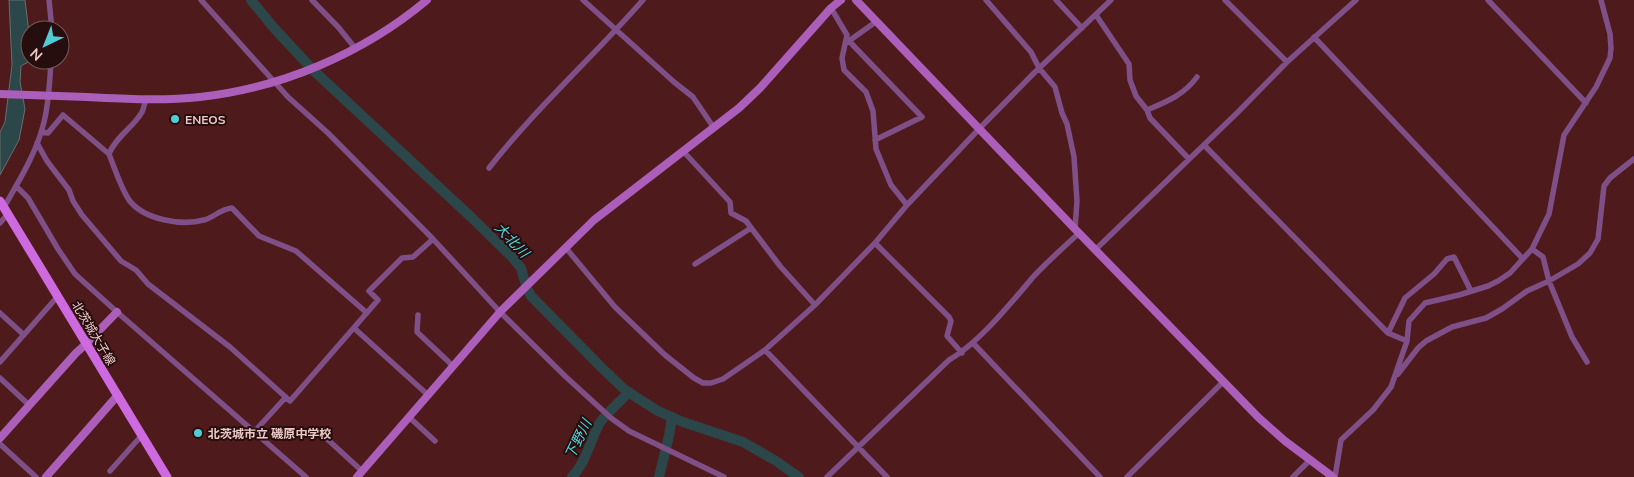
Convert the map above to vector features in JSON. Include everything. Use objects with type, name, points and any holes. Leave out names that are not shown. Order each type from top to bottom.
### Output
[{"type":"main road","name":"北茨城大子線","points":[[3,206],[167,477]]},
{"type":"street","points":[[49,0],[51,20]]},
{"type":"street","points":[[201,0],[288,97],[328,132],[566,377],[605,413],[629,431],[724,477]]},
{"type":"street","points":[[312,0],[339,28],[353,49]]},
{"type":"street","points":[[0,94],[146,100],[209,96],[276,82],[307,71],[353,49],[386,30],[427,0]]},
{"type":"street","points":[[583,0],[693,97],[714,128]]},
{"type":"street","points":[[488,168],[508,144],[643,0]]},
{"type":"street","points":[[326,438],[360,474],[501,310],[594,220],[714,128],[760,88],[831,8],[842,0]]},
{"type":"street","points":[[856,0],[1259,418],[1285,441],[1334,477],[1341,440],[1384,398],[1395,378],[1418,348],[1426,341],[1452,327],[1486,318],[1527,291],[1578,264],[1590,253],[1598,239],[1604,186],[1610,178],[1634,159]]},
{"type":"street","points":[[827,477],[949,360],[962,353],[1026,288],[1034,276],[1077,231],[1074,157],[1067,124],[1055,87],[1039,68],[1031,52],[986,0]]},
{"type":"street","points":[[1056,0],[1082,28]]},
{"type":"street","points":[[563,250],[615,307],[665,355],[703,383],[711,383],[723,379],[766,350],[815,305],[875,243],[907,205],[979,129],[1039,68],[1111,0]]},
{"type":"street","points":[[1225,0],[1287,62]]},
{"type":"street","points":[[1095,250],[1287,62],[1356,0]]},
{"type":"street","points":[[1488,0],[1586,103]]},
{"type":"street","points":[[1395,378],[1407,340],[1409,321],[1425,303],[1471,291],[1498,281],[1510,273],[1532,248],[1549,214],[1564,135],[1586,103],[1610,58],[1610,34],[1601,0]]},
{"type":"street","points":[[831,8],[847,35],[842,58],[844,70],[866,92],[873,110],[876,149],[891,185],[907,205]]},
{"type":"street","points":[[1096,15],[1129,64],[1130,80],[1136,96],[1147,110],[1150,118],[1189,159]]},
{"type":"street","points":[[847,42],[877,21]]},
{"type":"street","points":[[1314,37],[1523,259]]},
{"type":"street","points":[[847,42],[922,117],[875,140]]},
{"type":"street","points":[[0,223],[3,206],[16,186],[42,132],[50,70]]},
{"type":"street","points":[[1147,110],[1175,98],[1191,85],[1197,77]]},
{"type":"street","points":[[109,154],[112,147],[142,112],[146,100]]},
{"type":"street","points":[[42,132],[48,134],[63,115],[109,154],[117,177],[130,201],[144,213],[170,221],[186,223],[206,220],[225,208],[232,208],[259,236],[296,251],[367,313]]},
{"type":"street","points":[[37,143],[47,161],[69,190],[73,201],[82,215],[121,261],[136,270],[148,284],[230,347],[290,401],[378,300],[369,291],[402,258],[413,257],[433,239]]},
{"type":"street","points":[[1204,145],[1388,333],[1407,340]]},
{"type":"street","points":[[683,151],[730,202],[732,213],[746,221],[780,266],[815,305]]},
{"type":"street","points":[[16,186],[28,198],[75,274],[306,477]]},
{"type":"street","points":[[695,264],[751,228]]},
{"type":"street","points":[[875,243],[949,317],[951,321],[947,336],[962,353]]},
{"type":"street","points":[[1532,248],[1543,257],[1549,281],[1572,337],[1588,362]]},
{"type":"street","points":[[1388,333],[1405,298],[1434,274],[1448,259],[1454,257],[1471,291]]},
{"type":"street","points":[[0,362],[58,296]]},
{"type":"street","points":[[0,312],[24,334]]},
{"type":"street","points":[[0,438],[76,353],[116,312]]},
{"type":"street","points":[[418,315],[417,332],[453,366]]},
{"type":"street","points":[[354,328],[428,395]]},
{"type":"street","points":[[972,343],[1100,477]]},
{"type":"street","points":[[766,350],[887,477]]},
{"type":"street","points":[[0,378],[30,404]]},
{"type":"street","points":[[1127,477],[1223,382]]},
{"type":"street","points":[[46,477],[118,395]]},
{"type":"street","points":[[254,432],[286,397]]},
{"type":"street","points":[[409,417],[434,441]]},
{"type":"street","points":[[110,471],[142,436]]},
{"type":"street","points":[[0,444],[36,477]]},
{"type":"street","points":[[1293,477],[1310,460]]},
{"type":"water","points":[[9,0],[25,0],[27,20],[20,20],[20,82],[25,109],[19,140],[0,175],[0,132],[5,122],[12,65]]},
{"type":"waterway","name":"大北川","points":[[251,0],[313,70],[512,257],[521,268],[531,296],[624,389],[658,411],[683,422],[743,442],[799,477]]},
{"type":"waterway","name":"下野川","points":[[572,477],[584,458],[599,424],[629,392]]},
{"type":"waterway","points":[[659,477],[672,417]]},
{"type":"place","name":"ENEOS","points":[[175,119]]},
{"type":"place","name":"北茨城市立 磯原中学校","points":[[198,433]]}]
